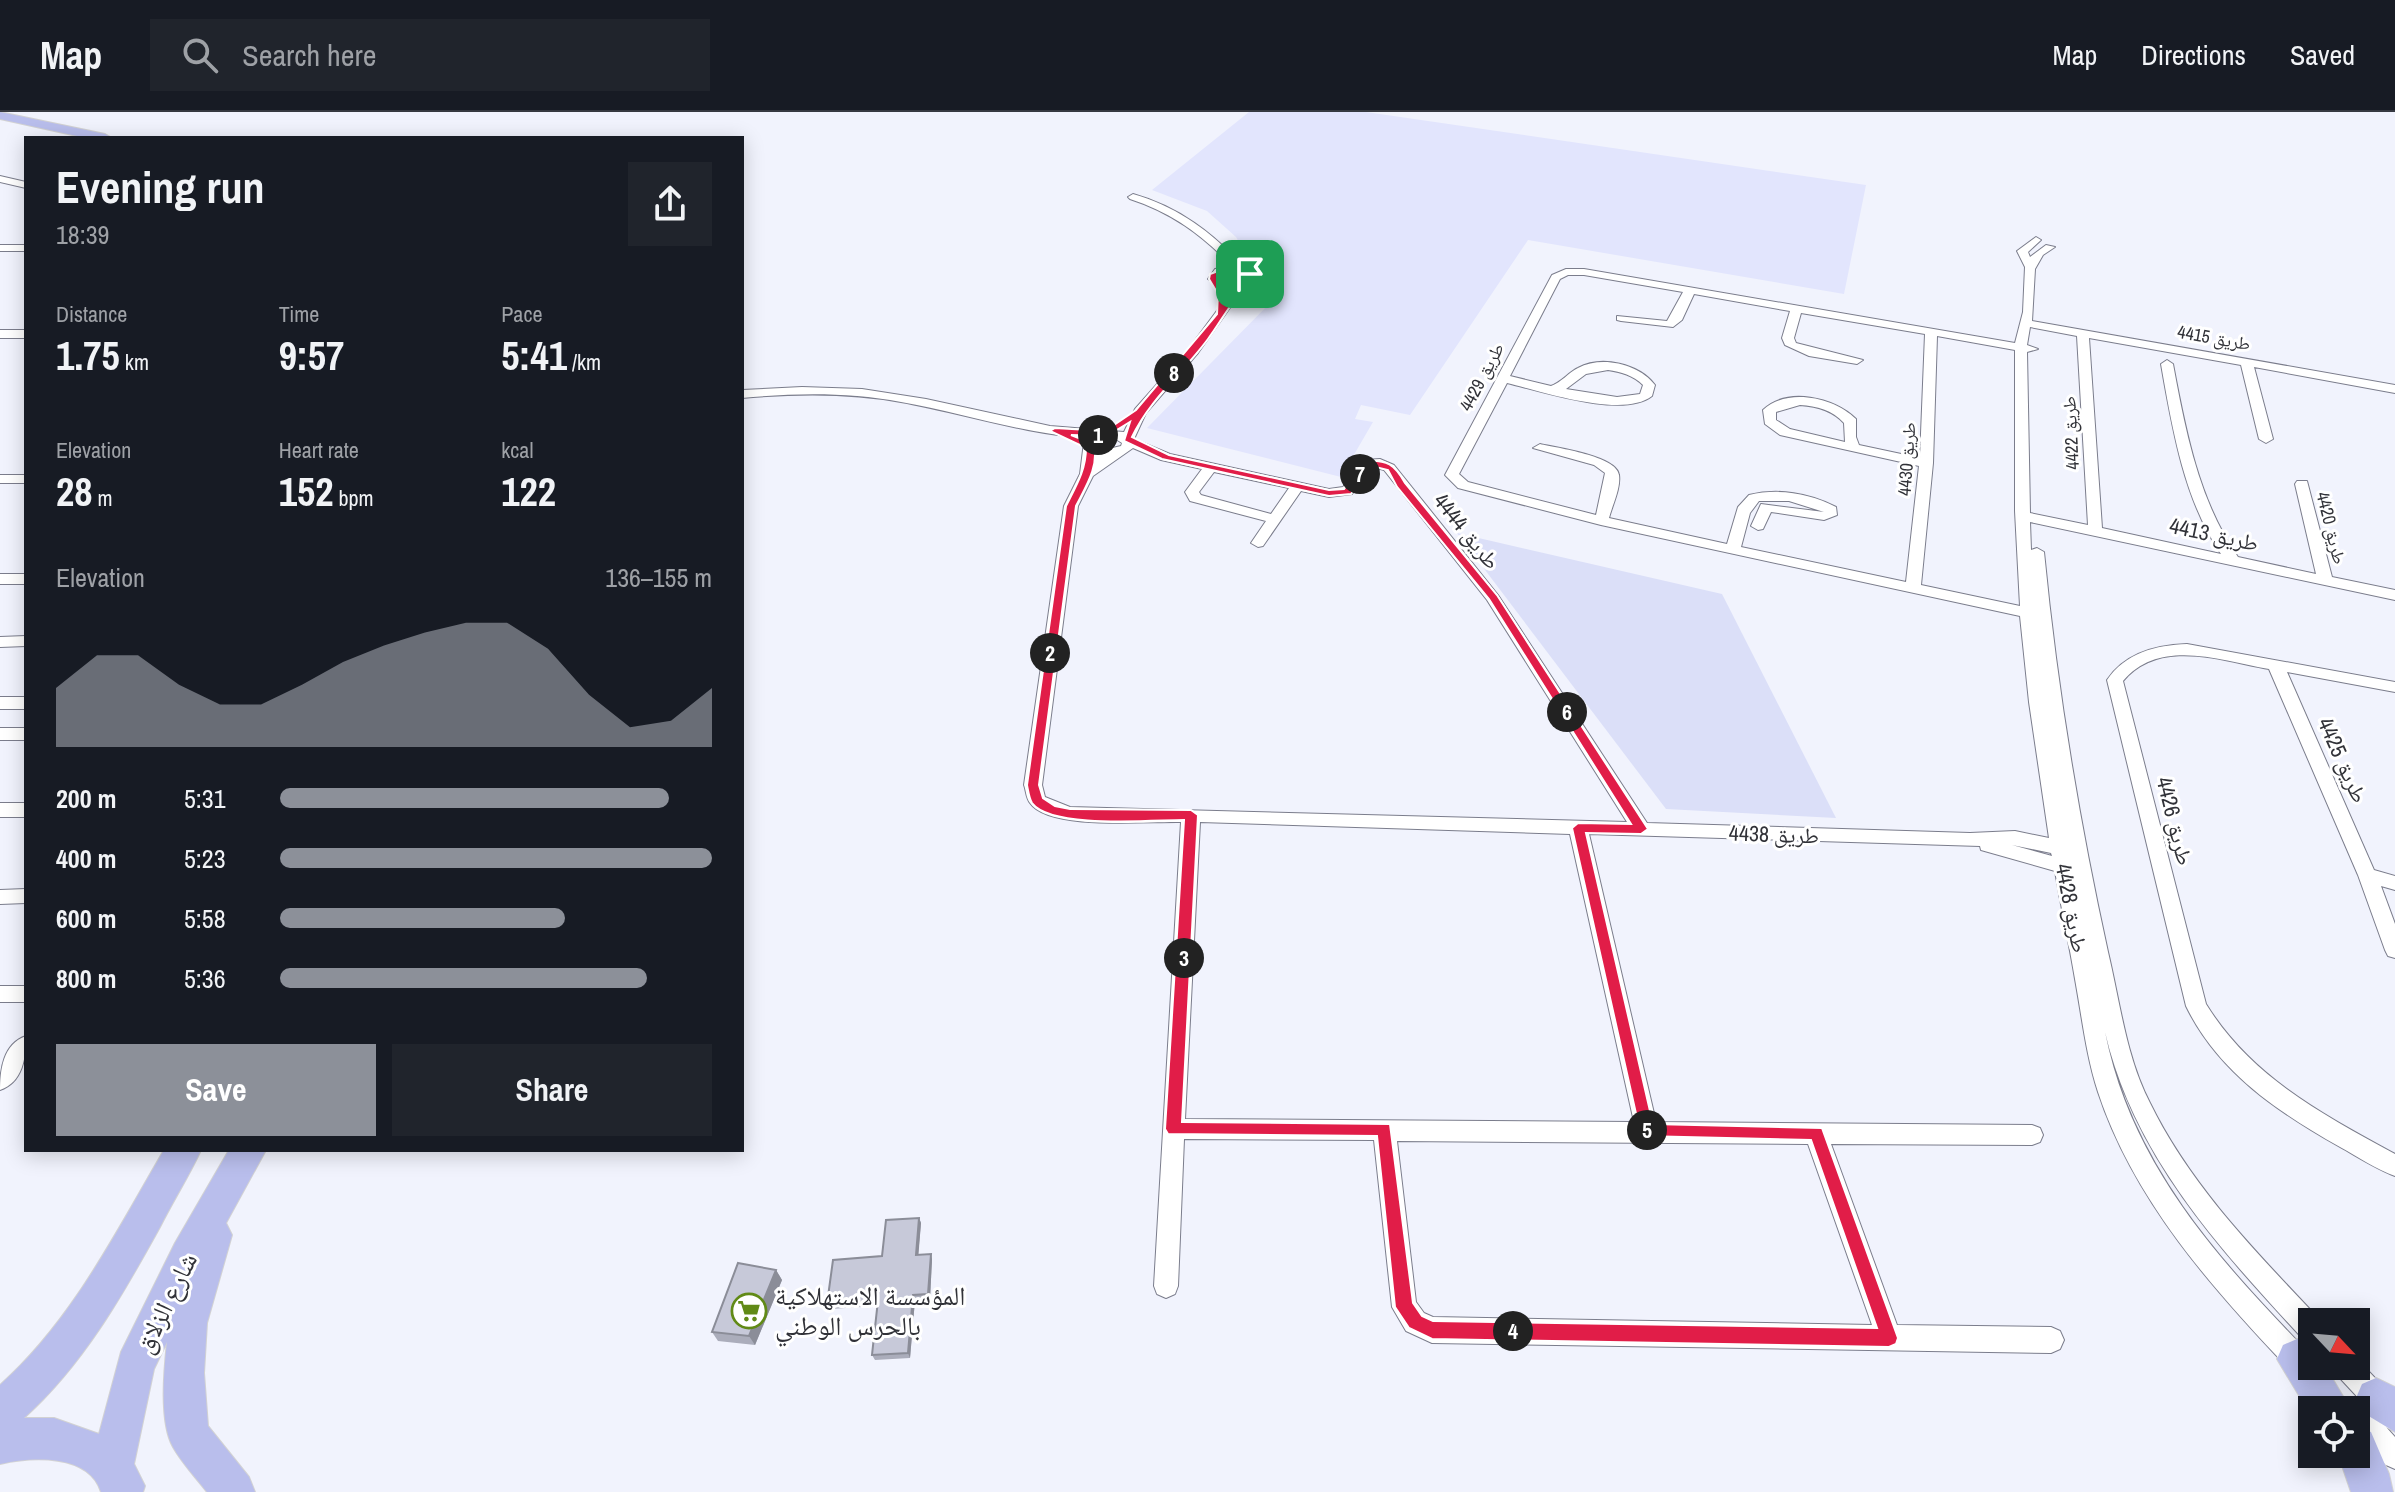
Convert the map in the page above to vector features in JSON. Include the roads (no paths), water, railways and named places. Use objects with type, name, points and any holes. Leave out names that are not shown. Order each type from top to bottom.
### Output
[{"type":"main road","points":[[0,115],[96,136]]},
{"type":"main road","points":[[0,129],[30,136]]},
{"type":"main road","points":[[0,1412],[37,1380],[64,1350],[182,1152]]},
{"type":"main road","name":"شارع الزلاق","points":[[123,1484],[135,1366],[188,1256],[247,1152]]},
{"type":"main road","points":[[229,1185],[188,1323],[184,1373],[188,1434],[234,1492]]},
{"type":"main road","points":[[0,1443],[16,1438],[53,1437],[84,1447],[123,1484]]},
{"type":"main road","points":[[2365,1468],[2372,1492]]},
{"type":"street","points":[[0,179],[24,185]]},
{"type":"street","points":[[1087,474],[1091,442],[1140,412],[1194,350],[1241,285],[1252,279],[1213,238],[1151,201],[1133,197]]},
{"type":"street","points":[[1119,202],[1188,221]]},
{"type":"street","points":[[1213,238],[1221,258],[1218,277],[1222,294],[1221,314]]},
{"type":"street","name":"طريق 4428","points":[[2036,240],[2022,251],[2029,265],[2026,323],[2021,333],[2026,348],[2029,517],[2041,730],[2070,859],[2119,1051],[2140,1105],[2195,1195],[2249,1261],[2298,1335]]},
{"type":"street","points":[[2029,265],[2038,253],[2050,247]]},
{"type":"street","points":[[0,248],[24,248]]},
{"type":"street","points":[[1218,277],[1241,270]]},
{"type":"street","name":"طريق 4429","points":[[2026,348],[1578,271],[1562,273],[1556,277],[1452,473],[1453,478],[1463,485],[1601,521],[2035,615]]},
{"type":"street","points":[[1218,277],[1241,285]]},
{"type":"street","points":[[1621,318],[1669,325],[1676,320],[1690,290]]},
{"type":"street","points":[[1797,308],[1788,338],[1791,345],[1813,353],[1857,360]]},
{"type":"street","name":"طريق 4415","points":[[2026,323],[2395,389]]},
{"type":"street","name":"طريق 4430","points":[[1913,589],[1926,463],[1931,332]]},
{"type":"street","name":"طريق 4422","points":[[2083,333],[2095,531]]},
{"type":"street","points":[[0,334],[24,334]]},
{"type":"street","points":[[2247,363],[2266,439]]},
{"type":"street","points":[[2167,364],[2187,453],[2214,533],[2233,560]]},
{"type":"street","points":[[1502,378],[1555,389],[1629,402],[1646,396],[1649,385],[1633,373],[1599,367],[1581,372],[1568,385],[1555,389]]},
{"type":"street","points":[[744,394],[822,390],[900,397],[1055,431]]},
{"type":"street","points":[[1854,448],[1849,437],[1851,422],[1836,409],[1789,402],[1769,410],[1770,421],[1785,432],[1854,448],[1926,463]]},
{"type":"street","points":[[1087,474],[1127,448],[1140,412]]},
{"type":"street","name":"طريق 4444","points":[[1055,431],[1104,434],[1128,440],[1166,457]]},
{"type":"street","name":"طريق 4444","points":[[1055,431],[1100,453],[1166,457],[1297,487],[1340,493],[1347,491],[1369,463],[1384,464],[1392,469],[1493,598],[1641,829]]},
{"type":"street","points":[[1540,448],[1599,462],[1612,471],[1613,479],[1601,521]]},
{"type":"street","points":[[1210,468],[1192,492],[1195,498],[1275,519]]},
{"type":"street","name":"طريق 4438","points":[[1087,474],[1071,506],[1033,785],[1037,800],[1051,809],[1070,814],[1191,815],[1970,840],[2070,859]]},
{"type":"street","points":[[0,479],[24,479]]},
{"type":"street","name":"طريق 4420","points":[[2302,484],[2325,580]]},
{"type":"street","points":[[1258,543],[1297,487]]},
{"type":"street","points":[[1733,550],[1747,504],[1753,497],[1774,495],[1821,504],[1831,510],[1830,515],[1824,516],[1766,507],[1758,526]]},
{"type":"street","name":"طريق 4413","points":[[2029,517],[2395,595]]},
{"type":"street","points":[[0,579],[24,579]]},
{"type":"street","points":[[0,642],[24,641]]},
{"type":"street","name":"طريق 4426","points":[[2395,687],[2207,651],[2172,649],[2159,651],[2124,668],[2115,680],[2196,1006],[2212,1036],[2241,1068],[2293,1109],[2395,1166]]},
{"type":"street","name":"طريق 4425","points":[[2275,664],[2367,875],[2395,950]]},
{"type":"street","points":[[0,703],[24,703]]},
{"type":"street","points":[[0,734],[24,734]]},
{"type":"street","points":[[0,810],[24,810]]},
{"type":"street","points":[[1166,1286],[1191,815]]},
{"type":"street","points":[[1578,828],[1647,1131]]},
{"type":"street","name":"طريق 4428","points":[[2070,859],[2096,1050],[2125,1132],[2149,1176],[2198,1247],[2298,1339]]},
{"type":"street","points":[[2367,875],[2395,883]]},
{"type":"street","points":[[0,897],[24,896]]},
{"type":"street","points":[[0,994],[24,994]]},
{"type":"street","points":[[0,1081],[24,1048]]},
{"type":"street","points":[[1173,1129],[2032,1135]]},
{"type":"street","points":[[1384,1129],[1402,1298],[1409,1315],[1423,1327],[2051,1340]]},
{"type":"street","points":[[1816,1133],[1889,1338]]},
{"type":"street","name":"طريق 4428","points":[[2342,1380],[2374,1411]]},
{"type":"street","name":"طريق 4428","points":[[2355,1380],[2374,1411],[2395,1456]]},
{"type":"place","name":"المؤسسة الاستهلاكية بالحرس الوطني","points":[[749,1311]]}]
